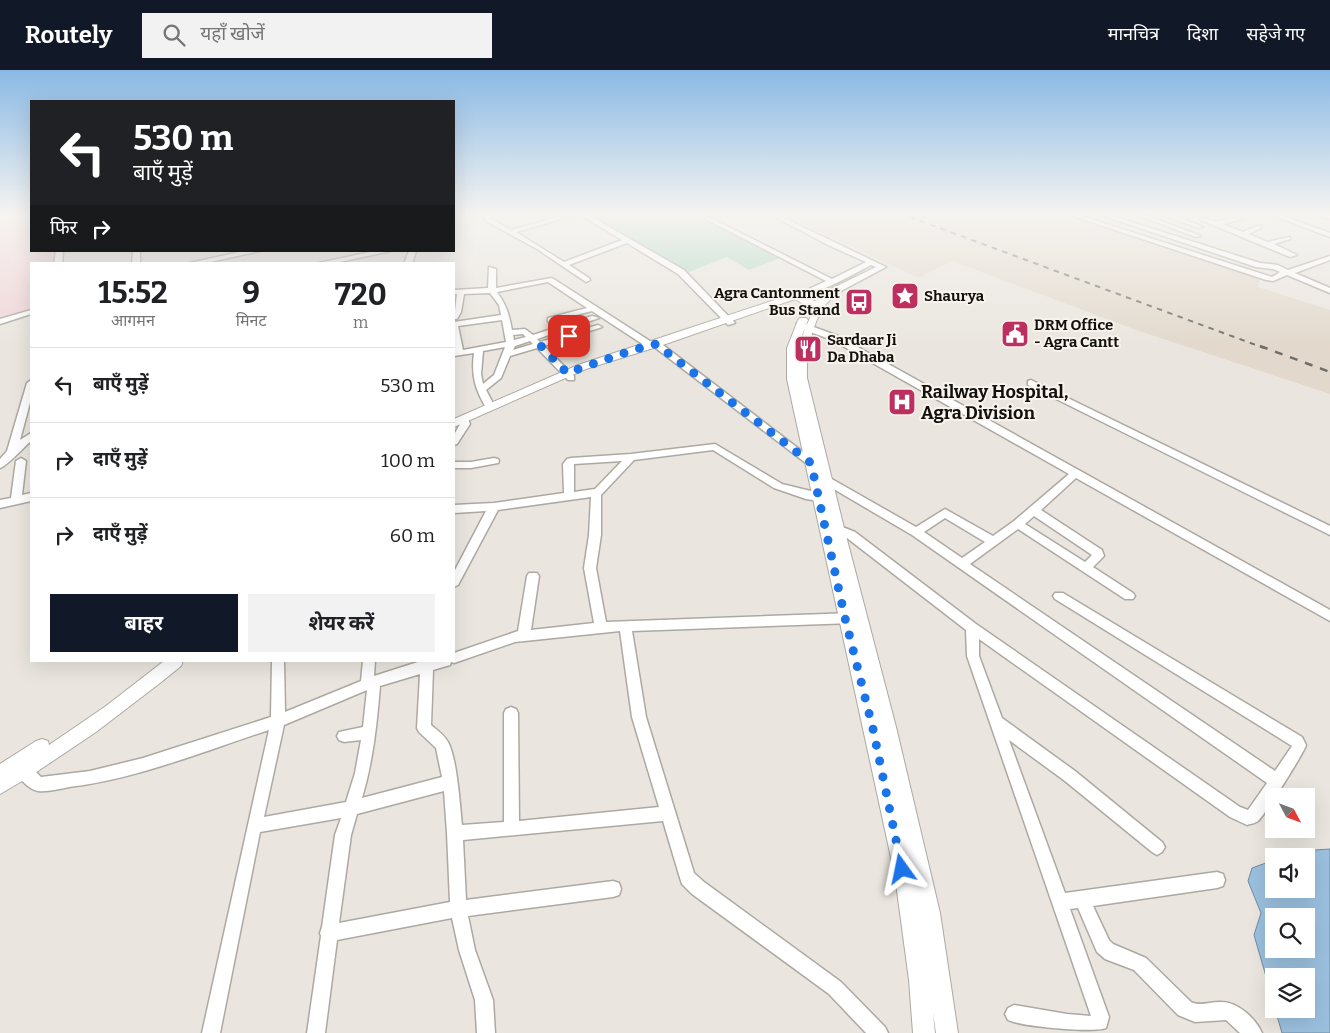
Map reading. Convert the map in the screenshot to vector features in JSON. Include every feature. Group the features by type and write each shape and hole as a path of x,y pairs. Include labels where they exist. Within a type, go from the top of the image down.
{"street":[{"path":"197,262 214,258"},
{"path":"328,262 350,258"},
{"path":"552,258 586,280"},
{"path":"562,265 581,258"},
{"path":"657,258 681,272 730,321"},
{"path":"786,258 832,282"},
{"path":"455,439 461,422 490,407 569,376 656,346 730,321 836,290 882,266 863,258"},
{"path":"1207,258 1273,279 1287,272 1330,258"},
{"path":"1247,258 1287,272 1330,291"},
{"path":"872,262 832,282 813,298 804,326 801,361 802,378 818,471 852,618 906,886 922,989 924,1033"},
{"path":"481,390 498,376 511,344 507,317 501,301 492,290 492,270"},
{"path":"455,315 457,312 457,291 492,290 549,280 656,346 818,471 916,532 1277,780"},
{"path":"551,320 594,308"},
{"path":"0,322 30,312"},
{"path":"455,325 507,317"},
{"path":"455,334 457,353 511,344 595,318"},
{"path":"804,326 835,338 1330,616"},
{"path":"508,354 598,327"},
{"path":"510,333 526,330 569,376"},
{"path":"479,350 475,376 490,407"},
{"path":"461,422 569,376"},
{"path":"1031,383 1330,531"},
{"path":"12,452 28,407 30,391"},
{"path":"0,465 30,437"},
{"path":"569,496 568,464 571,461 631,457 715,447 778,486 819,497"},
{"path":"455,509 494,507 596,493 605,487 631,457"},
{"path":"0,465 26,460 16,501"},
{"path":"455,465 471,465 494,461"},
{"path":"818,471 819,497 832,532"},
{"path":"962,564 1018,524 1076,473"},
{"path":"596,493 595,535 590,568 602,627"},
{"path":"0,504 30,497"},
{"path":"455,580 494,507"},
{"path":"1034,511 1098,553 1098,556 1086,567"},
{"path":"916,532 945,513 993,542"},
{"path":"1018,524 1129,596"},
{"path":"832,532 851,535 972,628 1242,816 1253,816 1298,750 1299,745 1294,738 1059,596"},
{"path":"524,636 533,576"},
{"path":"455,658 524,636 602,627 852,618"},
{"path":"852,618 888,727 930,913 948,1033"},
{"path":"625,626 639,717 685,873 691,881 835,988 879,1033"},
{"path":"972,628 973,656 1061,902 1100,1017 1100,1022 1097,1025 1066,1023 1014,1014"},
{"path":"0,786 21,767 122,693 159,662"},
{"path":"0,774 21,767 149,684 174,662"},
{"path":"211,1033 278,721 278,662"},
{"path":"316,1033 328,933 343,835 362,773 370,733 369,662"},
{"path":"21,767 30,779 40,784 83,780 143,765 278,721 370,684 440,662"},
{"path":"427,665 424,728 442,743 450,782 455,833 458,909 467,950 484,1000 486,1033"},
{"path":"511,714 512,829"},
{"path":"996,722 1070,776 1157,847"},
{"path":"344,736 370,733"},
{"path":"254,826 350,809 450,782"},
{"path":"455,833 668,813"},
{"path":"1061,902 1217,880"},
{"path":"328,933 458,909 613,889"},
{"path":"1082,899 1107,951 1132,959 1142,965 1184,1008 1197,1013 1229,1012 1253,1033"}],"shaded area":[{"path":"0,258 56,258 55,262 30,262 30,309 0,319"},
{"path":"876,258 1198,258 1260,278 1258,287 1330,310 1330,394 1139,331 952,261 919,278"}],"green space":[{"path":"664,258 725,258 689,272"},
{"path":"729,258 780,258 749,270"}],"water":[{"path":"1330,849 1330,1033 1282,1033 1278,1018 1315,1018 1315,968 1265,968 1265,973 1254,935 1261,913 1248,881 1252,868 1265,863 1265,898 1315,898 1315,850"}],"railway":[{"path":"1021,258 1264,348"},
{"path":"1260,346 1330,372"}],"place":[{"name":"Shaurya","path":"905,296"},
{"name":"Agra Cantonment Bus Stand","path":"859,302"},
{"name":"DRM Office - Agra Cantt","path":"1015,334"},
{"name":"Sardaar Ji Da Dhaba","path":"808,349"},
{"name":"Railway Hospital, Agra Division","path":"902,402"}],"route":[{"path":"569,336 540,345 567,373 608,358 656,344 811,463 845,618 873,729 902,869"}]}
